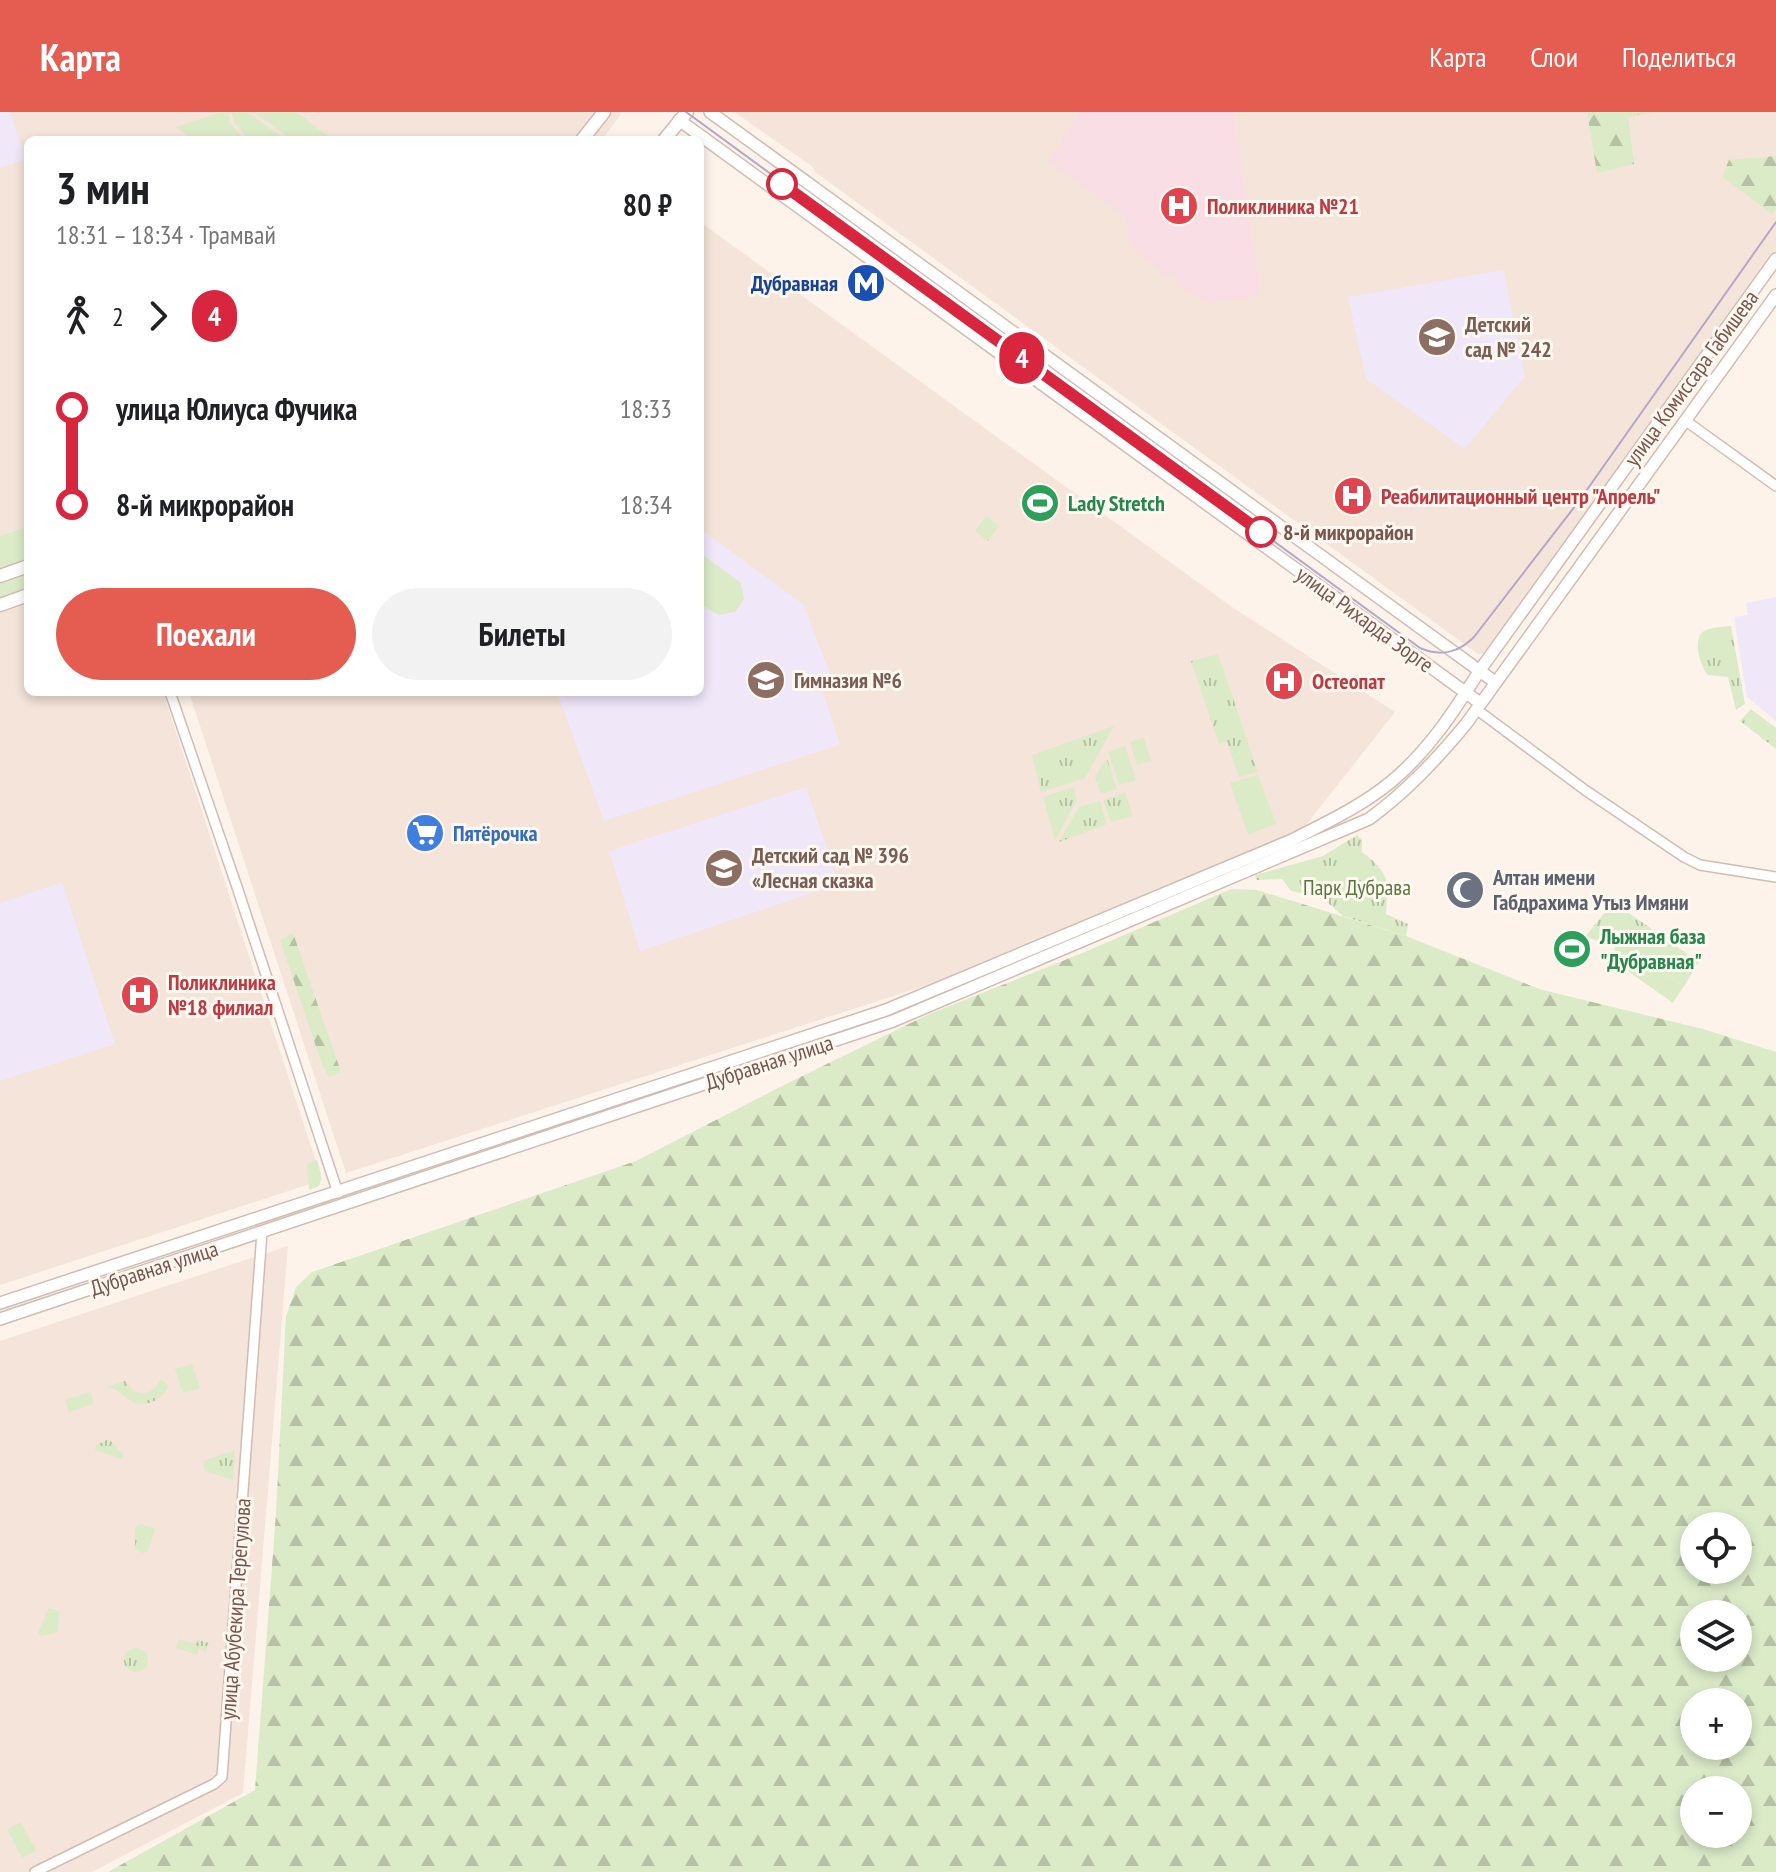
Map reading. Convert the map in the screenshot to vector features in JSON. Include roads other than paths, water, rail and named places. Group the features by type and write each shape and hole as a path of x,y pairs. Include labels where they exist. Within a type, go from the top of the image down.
{"main road":[{"path":"585,136 604,112"},
{"name":"улица Рихарда Зорге","path":"667,112 683,116"},
{"path":"667,136 683,116"},
{"path":"0,576 24,567"},
{"path":"0,605 24,596"}],"street":[{"name":"улица Рихарда Зорге","path":"710,112 1495,682"},
{"name":"улица Рихарда Зорге","path":"683,116 1466,693 1478,706"},
{"name":"улица Комиссара Габишева","path":"1466,693 1776,259"},
{"name":"улица Комиссара Габишева","path":"1478,706 1776,295"},
{"path":"1686,421 1776,486"},
{"name":"Дубравная улица","path":"0,1319 262,1232 340,1199 886,1010 1292,840 1349,811 1393,780 1426,748 1466,693"},
{"path":"171,696 340,1199"},
{"name":"Дубравная улица","path":"0,1303 169,1248 340,1199 893,1021 1369,819 1431,766 1478,706"},
{"path":"1478,706 1585,790 1684,857 1700,865 1776,877"},
{"name":"улица Абубекира Терегулова","path":"35,1872 214,1784 222,1777 262,1232"},
{"path":"169,1248 173,1261"}],"tram line":[{"path":"686,112 1420,648 1442,653 1462,647 1474,637 1579,501 1776,222"},
{"name":"4","path":"782,184 1261,532"}],"place":[{"name":"Поликлиника №21","path":"1179,206"},
{"name":"Дубравная","path":"866,283"},
{"name":"Детский сад № 242","path":"1437,337"},
{"name":"Реабилитационный центр \"Апрель\"","path":"1353,496"},
{"name":"Lady Stretch","path":"1040,503"},
{"name":"8-й микрорайон","path":"1261,532"},
{"name":"Гимназия №6","path":"766,680"},
{"name":"Остеопат","path":"1284,681"},
{"name":"Пятёрочка","path":"425,833"},
{"name":"Детский сад № 396 «Лесная сказка","path":"724,868"},
{"name":"Алтан имени Габдрахима Утыз Имяни","path":"1465,890"},
{"name":"Лыжная база \"Дубравная\"","path":"1572,949"},
{"name":"Поликлиника №18 филиал","path":"140,995"}],"park label":[{"name":"Парк Дубрава","path":"1357,887"}]}
